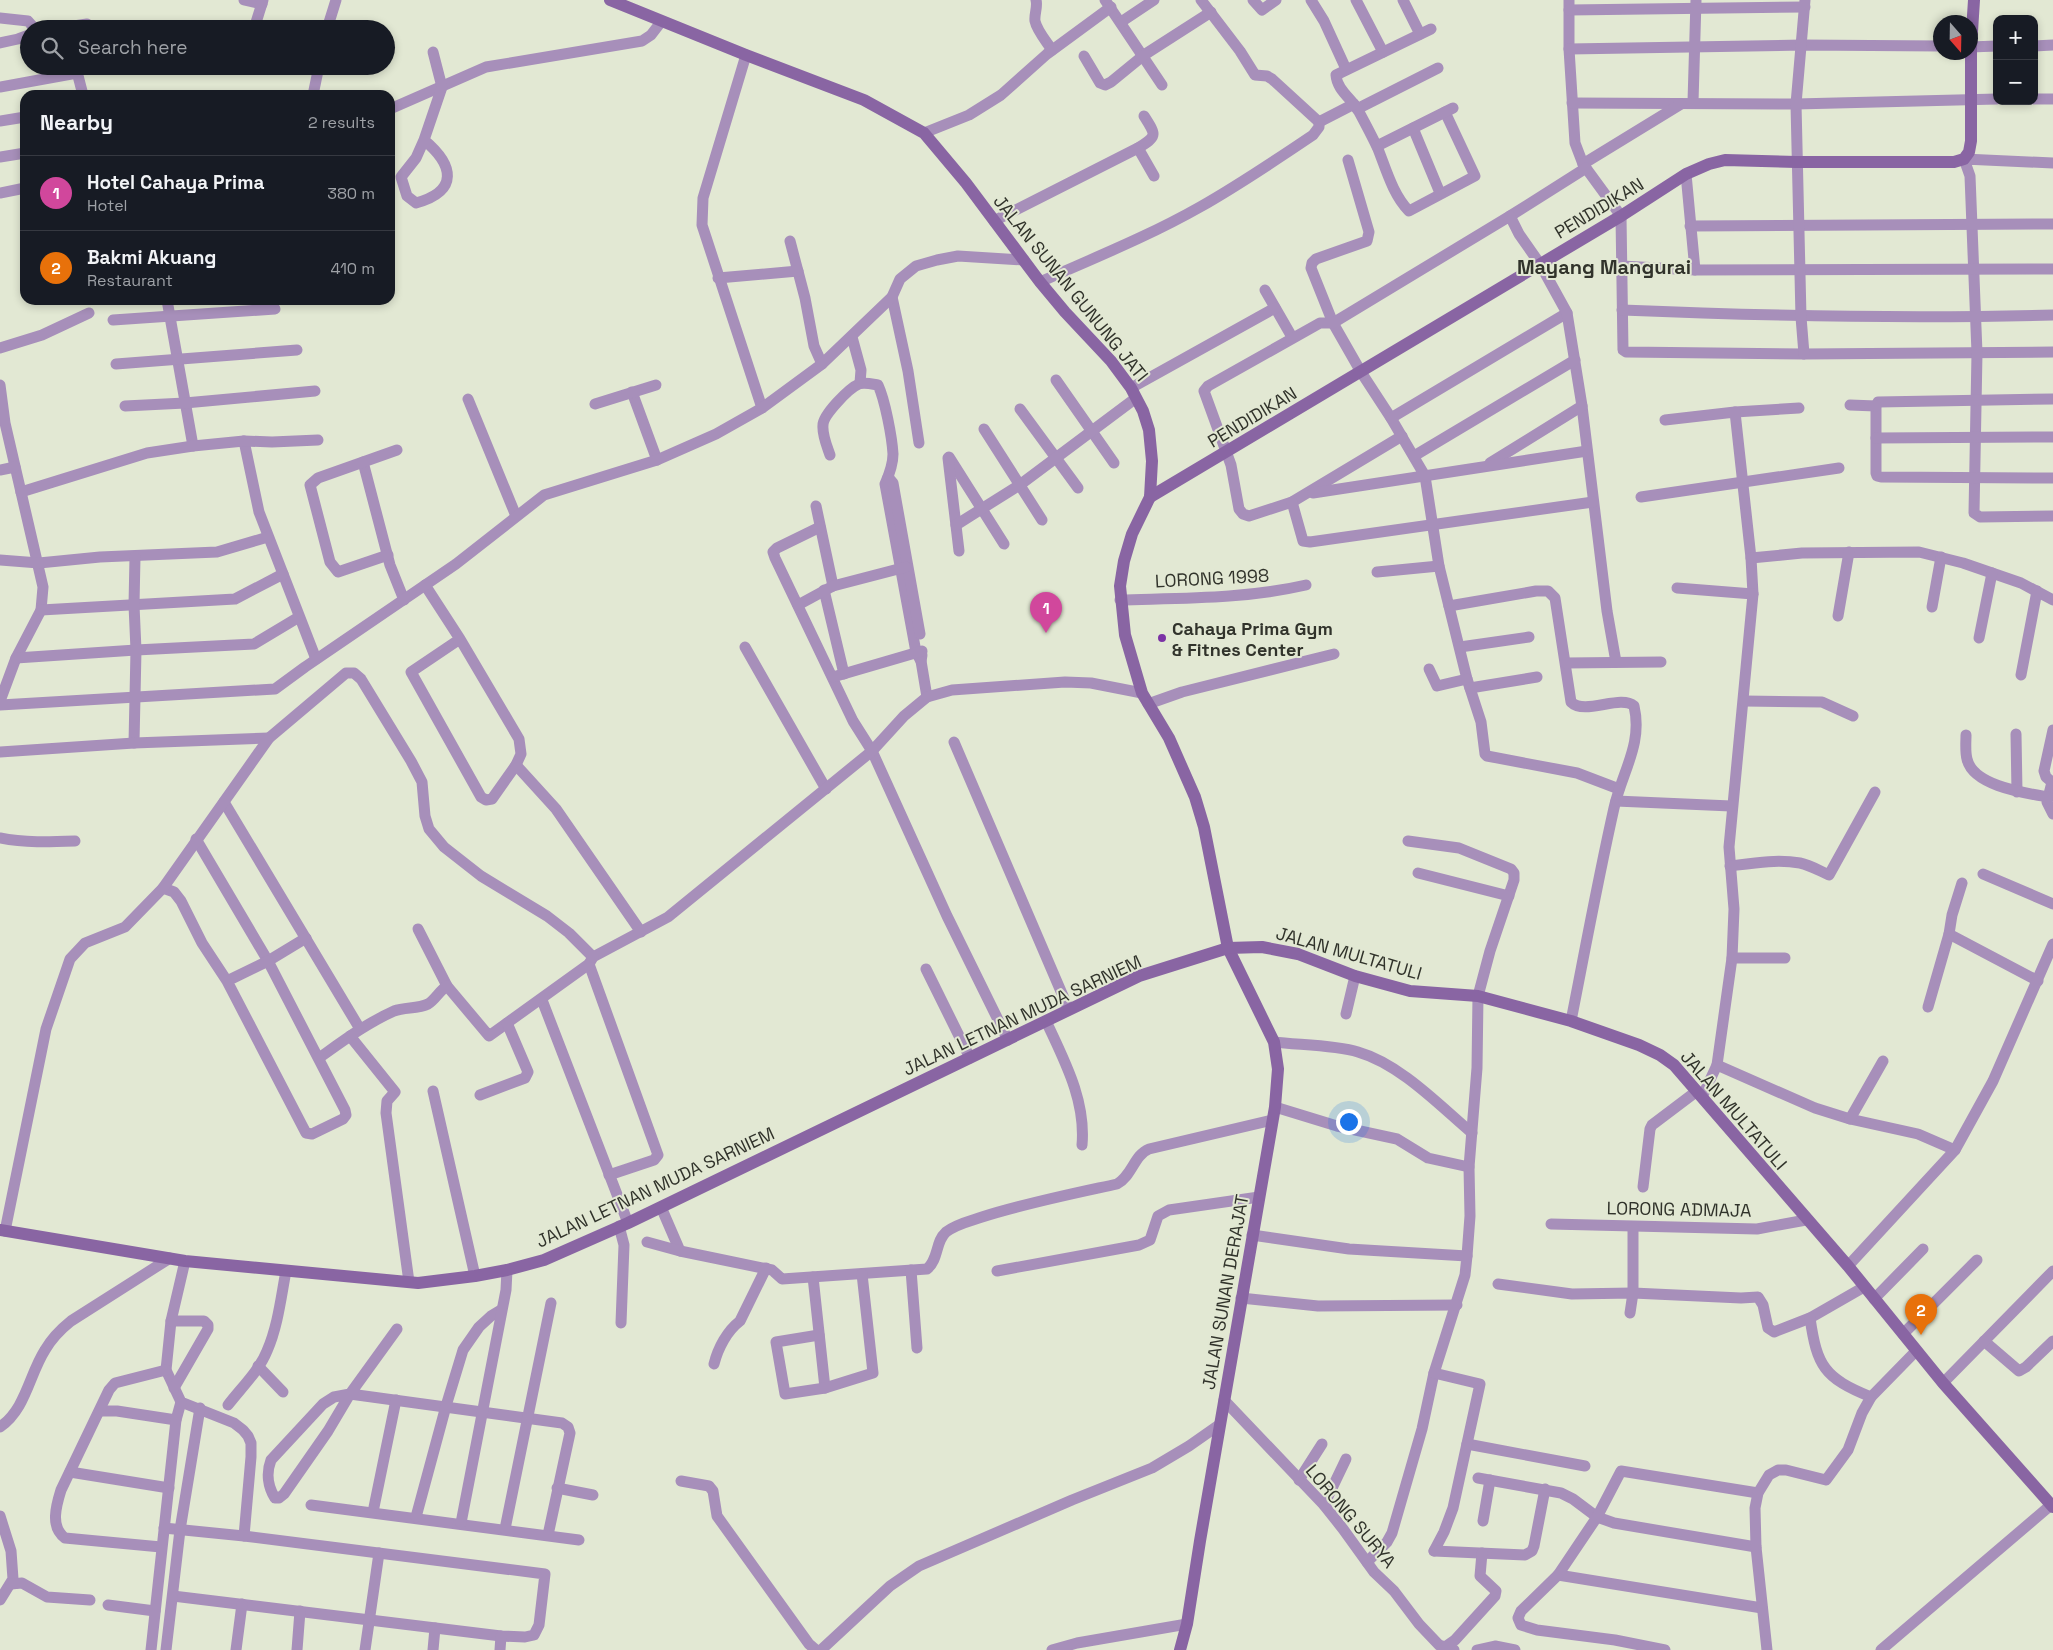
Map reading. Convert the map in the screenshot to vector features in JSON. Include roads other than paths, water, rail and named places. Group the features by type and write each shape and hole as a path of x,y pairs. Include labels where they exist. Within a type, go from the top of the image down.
{"street":[{"path":"244,0 263,2 257,20"},
{"path":"330,20 336,0"},
{"path":"1036,0 1037,5 1034,18 1052,50"},
{"path":"1121,22 1154,0"},
{"path":"1040,282 1124,245 1199,208 1251,177 1313,135 1319,128 1319,122 1272,79 1267,76 1255,75 1240,51 1201,0"},
{"path":"1253,0 1262,10 1276,0"},
{"path":"1311,0 1324,21 1346,70"},
{"path":"1356,0 1383,52"},
{"path":"1377,146 1449,110 1475,176 1409,211 1403,205 1390,180 1377,146 1356,106 1340,88 1336,78 1338,73 1425,32 1402,0"},
{"path":"1973,15 1974,0"},
{"name":"JALAN SUNAN GUNUNG JATI","path":"612,1 864,100 884,109 924,133 1040,282 1111,361 1134,393 1149,430 1152,446 1150,497 1132,534 1124,561 1120,600 1126,635 1145,698 1169,738 1195,797 1204,827 1228,948"},
{"path":"924,133 969,115 1001,95 1108,4 1162,84"},
{"path":"1804,354 1800,317 1801,270 1796,162 1796,104 1805,4 1569,5 1572,103 1576,143 1584,166 1621,216 1622,347 1626,352 1804,354 2053,352"},
{"path":"1693,102 1696,5"},
{"path":"1084,56 1100,83 1105,85 1144,55 1211,12"},
{"path":"0,18 28,20"},
{"path":"395,107 486,67 642,41 651,35 662,22"},
{"path":"0,42 20,39"},
{"path":"1570,49 1802,45 1933,46"},
{"path":"2038,46 2053,45"},
{"path":"1978,47 1993,46"},
{"path":"424,140 443,160 448,174 445,188 437,195 416,203 407,196 401,177 416,158 442,87 433,52"},
{"path":"746,55 703,198 703,234 762,408"},
{"path":"1964,159 1969,152 1971,141 1971,60"},
{"path":"1319,122 1438,68"},
{"path":"0,87 54,75"},
{"path":"77,75 82,90"},
{"path":"314,90 317,75"},
{"path":"1572,103 1681,104 1693,102 1796,104 1993,99"},
{"path":"2038,99 2053,99"},
{"path":"1402,436 1292,502 1249,516 1242,514 1239,509 1227,452 1204,391 1205,388 1292,337 1320,323 1333,323 1510,216 1681,104"},
{"path":"994,221 1152,140 1153,130 1144,116"},
{"path":"0,121 20,118"},
{"path":"1413,128 1440,193"},
{"path":"1138,148 1154,176"},
{"path":"0,157 20,154"},
{"path":"1964,159 2053,163"},
{"path":"1964,159 1970,176 1973,225 1974,317 1977,353 1974,512 1977,516 2053,516"},
{"name":"PENDIDIKAN","path":"1150,497 1621,216 1686,174 1709,164 1725,160 1954,162 1964,159"},
{"path":"1348,160 1369,232 1369,238 1367,241 1316,259 1312,262 1311,268 1333,323 1361,372 1392,418 1425,476 1439,566 1469,684 1481,722 1484,752 1487,756 1577,773 1619,789"},
{"path":"1686,174 1695,270"},
{"path":"0,193 20,189"},
{"path":"1510,216 1519,234 1540,264 1567,313 1582,406 1592,502 1616,662"},
{"path":"1690,226 2053,224"},
{"path":"790,241 805,298 814,346 822,364"},
{"path":"0,385 5,423 43,587 41,610 2,688 0,703 135,698 275,689 456,564 544,495 657,460 716,434 762,408 822,364 892,296 900,279 916,266 958,256 1024,260"},
{"path":"1622,266 1695,270 2053,269"},
{"path":"718,278 798,271"},
{"path":"1265,290 1292,337"},
{"path":"892,296 908,371 919,443"},
{"path":"168,305 194,446"},
{"path":"956,525 983,510 1021,484 1093,430 1134,393 1275,308"},
{"path":"114,320 275,309"},
{"path":"1622,310 1800,317 2053,315"},
{"path":"0,348 42,334 89,313"},
{"path":"1392,418 1567,313"},
{"path":"852,336 861,370 860,383"},
{"path":"116,364 297,350"},
{"path":"1414,456 1575,360"},
{"path":"1056,380 1093,430 1114,463"},
{"path":"830,455 823,430 823,422 844,395 860,383 878,385 883,394 893,454 888,477 893,483 904,568 926,697"},
{"path":"594,404 656,385"},
{"path":"125,406 185,403 315,391"},
{"path":"632,392 657,460"},
{"path":"468,399 516,516"},
{"path":"2053,399 1882,401 1878,402 1876,406 1877,476 2053,478"},
{"path":"1850,405 1876,406"},
{"path":"1486,466 1582,406"},
{"path":"1665,420 1736,412 1799,408"},
{"path":"1020,409 1078,488"},
{"path":"1643,1187 1652,1125 1699,1094 1717,1065 1732,958 1734,909 1729,847 1732,806 1738,771 1753,594 1736,412"},
{"path":"984,429 1021,484 1042,520"},
{"path":"1876,438 2053,436"},
{"path":"21,492 147,453 244,441 318,440"},
{"path":"244,441 259,512 316,659"},
{"path":"388,555 338,572 330,562 310,485 313,480 397,450"},
{"path":"1307,494 1587,450"},
{"path":"959,551 948,458 1004,544"},
{"path":"363,462 388,555 404,600"},
{"path":"0,470 15,467"},
{"path":"1641,497 1839,468"},
{"path":"1292,502 1303,541 1310,542 1592,502"},
{"path":"816,506 828,588 844,674"},
{"path":"820,527 777,548 773,552 853,722 872,751 947,916 1008,1040"},
{"path":"0,560 38,563 100,557 217,552 268,537"},
{"path":"1751,558 1802,552 1919,552 1992,573 2037,591 2053,600"},
{"path":"1838,616 1850,552"},
{"path":"134,557 136,650 134,742"},
{"path":"1932,607 1941,557"},
{"path":"1378,572 1439,566"},
{"path":"798,605 828,588 904,568"},
{"path":"1979,638 1992,573"},
{"path":"41,610 235,599 283,574"},
{"path":"425,585 460,639 519,739 521,754 516,765 492,799 486,800 481,797 410,672 460,639"},
{"name":"LORONG 1998","path":"1120,600 1243,596 1272,593 1306,585"},
{"path":"1677,588 1753,594"},
{"path":"1449,606 1536,591 1548,591 1554,598 1571,702 1575,706 1626,702 1634,706 1636,714 1634,750 1619,789 1596,888 1571,1021"},
{"path":"2021,675 2037,591"},
{"path":"16,658 254,644 299,617"},
{"path":"1460,647 1529,637"},
{"path":"745,647 826,789"},
{"path":"418,929 448,986 489,1036 542,1000 591,961 668,917 872,751 904,716 926,697 952,690 1065,682 1091,683 1145,698 1182,692 1334,654"},
{"path":"833,677 920,655"},
{"path":"1566,663 1661,662"},
{"path":"1429,669 1437,686 1537,677"},
{"path":"3,1231 46,1029 70,959 85,943 125,928 162,888 269,738 346,673 354,673 361,679 415,768 422,782 425,816 429,829 444,847 481,876 547,916 569,932 591,961 658,1155 654,1160 609,1175"},
{"path":"1744,701 1822,702 1853,716"},
{"path":"2053,730 2044,771 2046,778 2052,782 2048,806 2053,814"},
{"path":"2016,734 2017,792"},
{"path":"1966,735 1967,759 1972,768 1987,781 2017,792 2048,797"},
{"path":"0,752 134,742 269,738"},
{"path":"954,742 1069,1010"},
{"path":"516,765 556,810 641,932"},
{"path":"1730,866 1771,861 1787,862 1802,864 1829,875 1875,792"},
{"path":"224,802 360,1029"},
{"path":"1616,802 1732,806"},
{"path":"0,838 44,842 75,842"},
{"path":"162,888 174,892 180,901 202,943 226,981 306,1133 309,1134 343,1119 346,1115 319,1058 268,960 196,839"},
{"path":"1367,1562 1392,1533 1422,1429 1434,1373 1465,1275 1470,1216 1469,1167 1477,1068 1478,996 1490,951 1514,877 1511,869 1459,848 1408,841"},
{"path":"1418,873 1509,896"},
{"path":"1983,874 2053,904"},
{"path":"1928,1007 1962,883"},
{"path":"1949,934 2038,981"},
{"path":"226,981 306,938"},
{"path":"1848,1266 1955,1150 1993,1080 2038,981 2048,970 2053,944"},
{"name":"JALAN MULTATULI","path":"1228,948 1262,946 1298,954 1355,976 1410,991 1478,996 1571,1021 1639,1045 1660,1055 1674,1065 1806,1220 1848,1266 1916,1352 2052,1506"},
{"name":"JALAN LETNAN MUDA SARNIEM","path":"3,1231 185,1262 409,1282 475,1276 507,1270 544,1260 623,1224 1139,976 1228,948"},
{"name":"JALAN SUNAN DERAJAT","path":"1180,1650 1187,1624 1219,1425 1273,1114 1278,1069 1274,1042 1228,948"},
{"path":"1732,958 1785,958"},
{"path":"926,969 970,1058"},
{"path":"1346,1014 1355,976"},
{"path":"319,1058 360,1029 406,1007 426,1004 448,986"},
{"path":"542,1000 609,1175 623,1224 624,1245 620,1323"},
{"path":"1046,1021 1078,1097 1083,1126 1082,1145"},
{"path":"480,1095 525,1078 527,1075 528,1072 507,1023"},
{"path":"350,1036 395,1092 387,1101 386,1113 409,1282"},
{"path":"1274,1042 1356,1051 1376,1058 1400,1073 1472,1133"},
{"path":"1850,1120 1883,1061"},
{"path":"1717,1065 1815,1108 1850,1120 1918,1134 1955,1150"},
{"path":"433,1091 475,1276"},
{"path":"647,1242 680,1251 766,1268 772,1270 782,1279 927,1269 933,1264 940,1239 956,1226 1011,1208 1117,1184 1125,1178 1142,1153 1149,1149 1273,1114 1397,1139 1428,1158 1469,1167"},
{"path":"997,1271 1139,1245 1150,1240 1158,1216 1169,1210 1259,1197"},
{"path":"661,1206 680,1251"},
{"name":"LORONG ADMAJA","path":"1551,1224 1757,1229 1806,1220"},
{"path":"1630,1314 1633,1227"},
{"path":"1252,1234 1349,1248 1467,1256"},
{"path":"1874,1298 1924,1249"},
{"path":"0,1427 16,1411 44,1351 58,1332 170,1258"},
{"path":"1903,1334 1977,1260"},
{"path":"151,1650 176,1420 181,1402 166,1370 171,1322 185,1262"},
{"path":"714,1364 717,1351 734,1325 740,1320 766,1268"},
{"path":"461,1523 506,1290 507,1270"},
{"path":"911,1270 917,1348"},
{"path":"228,1405 268,1351 276,1323 286,1271"},
{"path":"1943,1383 2053,1271"},
{"path":"819,1335 776,1342 785,1394 825,1388 873,1373 862,1274"},
{"path":"813,1277 825,1388"},
{"path":"1498,1284 1572,1294 1632,1293 1758,1297 1763,1305 1768,1328 1774,1332 1810,1318 1864,1287"},
{"path":"1241,1298 1318,1306 1457,1305"},
{"path":"505,1530 551,1303"},
{"path":"416,1517 463,1350 479,1327 491,1316 502,1310"},
{"path":"1810,1318 1814,1343 1824,1367 1848,1388 1871,1397"},
{"path":"171,1322 204,1321 208,1329 174,1388"},
{"path":"397,1329 350,1394 328,1431 284,1494 275,1498 268,1480 268,1467 271,1460 310,1417 329,1400 350,1394 446,1406 562,1423 568,1427 570,1433 548,1535"},
{"path":"1984,1341 2019,1371 2026,1367 2053,1341"},
{"path":"1767,1650 1756,1547 1758,1493 1769,1475 1778,1470 1786,1470 1826,1480 1848,1450 1862,1413 1871,1397 1916,1352"},
{"path":"258,1366 283,1392"},
{"path":"161,1547 65,1538 59,1534 56,1527 56,1506 61,1490 114,1383 166,1370"},
{"path":"1434,1373 1480,1384 1453,1508 1434,1551 1525,1555 1532,1551 1545,1489"},
{"path":"373,1512 396,1400"},
{"name":"LORONG SURYA","path":"1224,1400 1324,1506 1367,1562 1394,1591 1426,1631 1439,1645 1449,1648"},
{"path":"181,1402 234,1423 244,1430 251,1444 244,1536"},
{"path":"166,1650 180,1530 200,1408"},
{"path":"100,1411 117,1411 176,1420"},
{"path":"310,1417 328,1431"},
{"path":"681,1481 709,1486 712,1491 717,1516 809,1644 823,1649 890,1586 918,1566 1152,1468 1190,1446 1219,1425"},
{"path":"1299,1480 1322,1444"},
{"path":"1467,1444 1585,1466"},
{"path":"1324,1506 1346,1459"},
{"path":"1663,1650 1615,1640 1537,1630 1521,1625 1518,1618 1521,1611 1558,1575 1597,1517 1621,1471 1758,1493"},
{"path":"70,1472 168,1488"},
{"path":"1483,1522 1484,1479 1561,1493 1573,1499 1597,1517 1614,1523 1756,1547"},
{"path":"557,1488 593,1496"},
{"path":"312,1505 416,1517 579,1540"},
{"path":"1881,1650 2052,1506"},
{"path":"0,1516 11,1551 13,1579 4,1591"},
{"path":"164,1528 244,1536 545,1574 539,1625 534,1635 525,1637 501,1636 173,1596"},
{"path":"365,1650 379,1553"},
{"path":"1449,1648 1454,1640 1495,1596 1496,1591 1480,1576 1482,1553"},
{"path":"1558,1575 1762,1608"},
{"path":"4,1591 22,1583 47,1598 90,1600"},
{"path":"236,1650 242,1604"},
{"path":"108,1606 155,1611"},
{"path":"296,1650 300,1611"},
{"path":"1052,1650 1077,1647 1187,1624"},
{"path":"433,1650 435,1628"},
{"path":"500,1650 501,1636"},
{"path":"1477,1650 1495,1646 1515,1650"}],"place":[{"name":"Hotel Cahaya Prima","path":"1046,633"},
{"name":"Cahaya Prima Gym & Fitnes Center","path":"1162,638"},
{"name":"Bakmi Akuang","path":"1921,1335"}],"district":[{"name":"Mayang Mangurai","path":"1604,267"}]}
